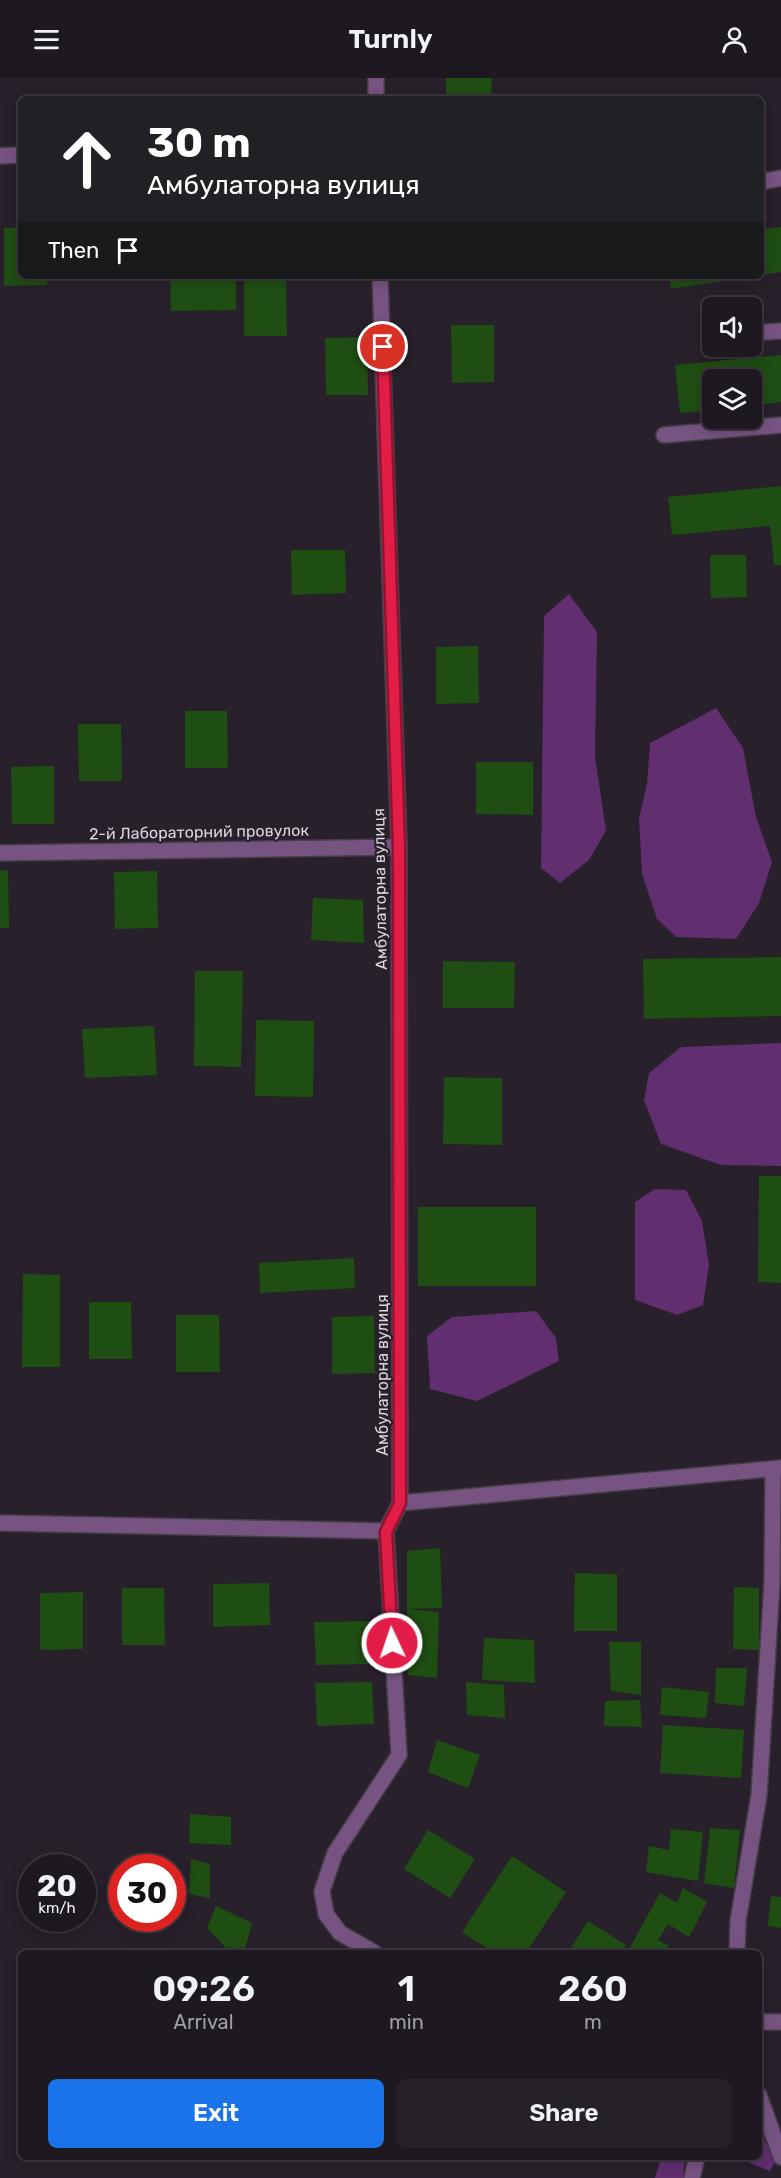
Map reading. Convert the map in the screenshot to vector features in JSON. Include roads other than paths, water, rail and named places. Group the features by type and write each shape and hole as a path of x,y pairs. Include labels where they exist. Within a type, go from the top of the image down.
{"street":[{"path":"376,78 376,96"},
{"path":"0,156 18,155"},
{"path":"764,181 781,178"},
{"name":"Амбулаторна вулиця","path":"381,279 399,847 400,1503"},
{"path":"762,332 781,331"},
{"path":"664,435 781,424"},
{"name":"2-й Лабораторний провулок","path":"0,853 399,847"},
{"path":"370,1950 340,1933 326,1914 322,1891 335,1853 399,1755 386,1532 400,1503 777,1468 759,1796 738,1921 737,1950"},
{"path":"0,1523 386,1532"},
{"path":"762,2022 781,2022"},
{"path":"762,2103 781,2157"},
{"path":"692,2178 696,2160"}]}
